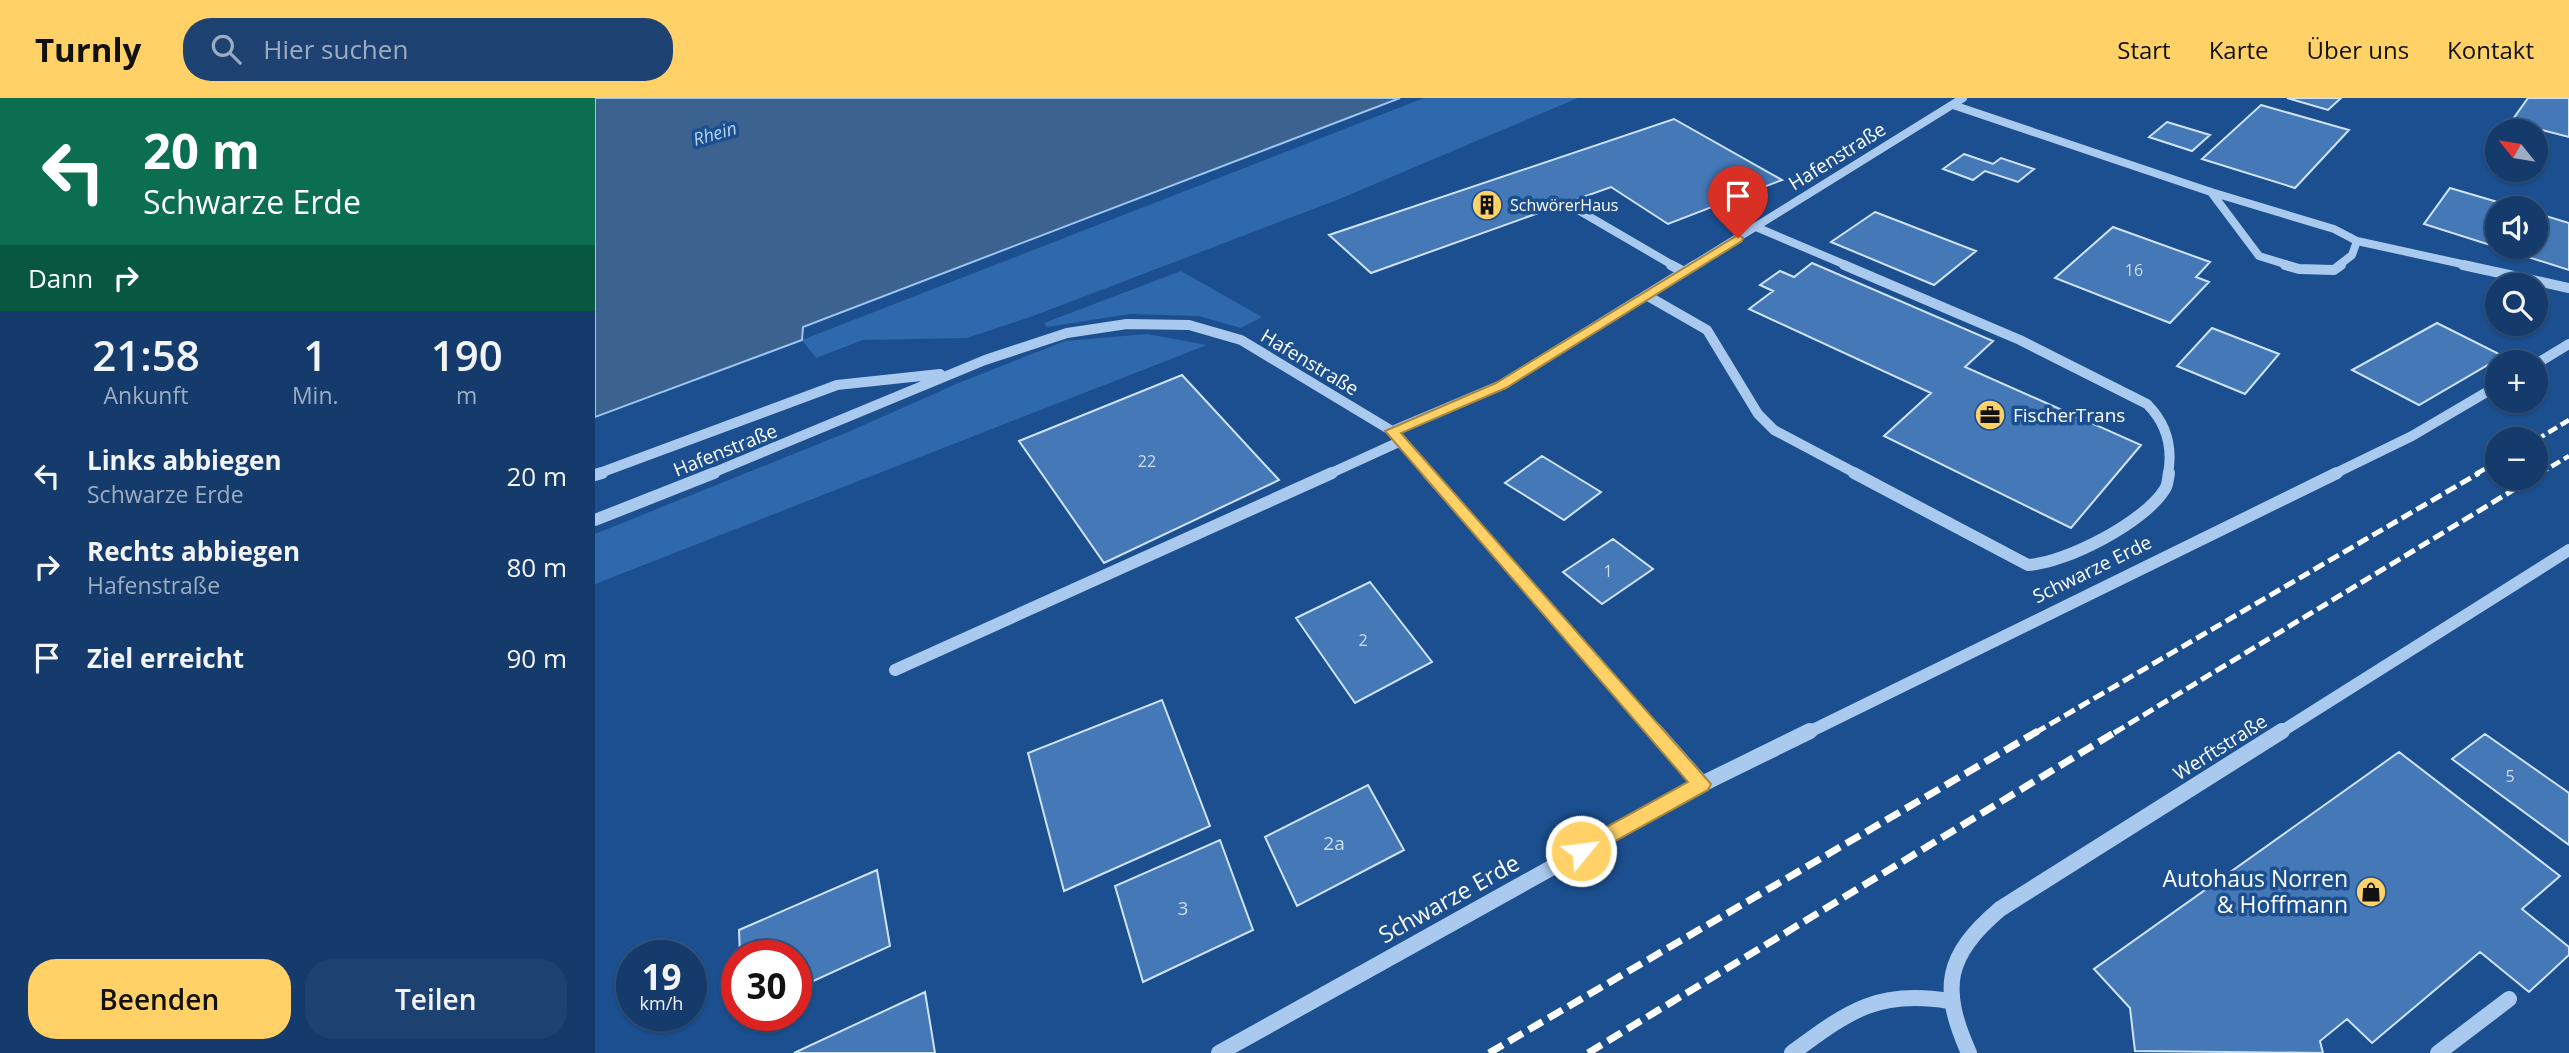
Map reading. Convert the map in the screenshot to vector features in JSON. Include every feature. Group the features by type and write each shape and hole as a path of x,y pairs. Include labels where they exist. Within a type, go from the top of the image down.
{"street":[{"name":"Hafenstraße","path":"595,520 831,426 950,373 1067,333 1127,324 1189,325 1241,340 1395,436 1501,386 1963,98"},
{"path":"1953,105 2211,192 2335,229 2357,241 2569,288"},
{"path":"2211,192 2259,256 2299,269 2334,270 2353,255 2357,241"},
{"path":"1578,210 1684,272"},
{"path":"1646,295 1707,330 1758,414 1774,430 2028,565 2045,564 2124,529 2166,488 2172,455 2161,418 2147,404 2020,340 1756,227"},
{"path":"2548,357 2569,344"},
{"path":"595,475 837,385 950,373"},
{"name":"Schwarze Erde","path":"1219,1053 1702,784 2098,587 2412,436 2485,393"},
{"path":"895,670 1063,596 1395,436 1702,784"},
{"name":"Werftstraße","path":"1949,1001 1950,969 1962,947 1979,925 2000,909 2569,550"},
{"path":"1792,1053 1845,1014 1867,1003 1911,995 1949,1001 1969,1053"},
{"path":"2438,1053 2509,999"}],"shaded area":[{"path":"1424,98 1578,98 1337,200 1033,316 967,338 863,340 816,358 802,340"},
{"path":"1181,271 1262,317 1241,328 1199,316 1130,314 1047,327 1044,323"},
{"path":"1147,334 1207,345 595,584 595,534 1065,341"}],"water":[{"name":"Rhein","path":"595,98 1400,98 803,327 802,340 595,417"}],"building":[{"path":"2287,98 2341,98 2328,110"},
{"path":"2528,98 2569,98 2569,137 2548,132 2548,119 2513,119"},
{"path":"2261,105 2349,130 2295,188 2202,159"},
{"name":"SchwörerHaus","path":"1674,119 1782,180 1668,224 1611,187 1371,273 1329,235"},
{"path":"2167,122 2210,135 2192,151 2149,137"},
{"path":"1964,154 1993,164 2001,158 2034,169 2018,182 1985,171 1973,180 1943,169"},
{"path":"2450,188 2485,198 2485,243 2424,224"},
{"path":"1875,212 1976,251 1934,285 1831,242"},
{"path":"2548,217 2569,223 2569,270 2534,259 2548,259"},
{"path":"2113,227 2210,262 2196,277 2209,282 2170,323 2055,278"},
{"name":"FischerTrans","path":"1812,263 1993,341 1965,367 2141,445 2071,528 1884,436 1931,393 1749,309 1773,291 1760,285 1780,271 1794,277"},
{"path":"2437,323 2491,350 2485,350 2485,366 2419,405 2352,370"},
{"path":"2212,328 2279,354 2245,394 2177,366"},
{"path":"1182,375 1279,480 1104,563 1019,441"},
{"path":"1542,456 1601,492 1564,520 1505,483"},
{"path":"1613,539 1653,569 1602,604 1563,572"},
{"path":"1370,582 1432,662 1355,703 1296,618"},
{"path":"1162,700 1210,826 1064,891 1028,753"},
{"path":"2485,734 2569,793 2569,845 2452,759"},
{"name":"Autohaus Norren & Hoffmann","path":"2399,752 2560,876 2522,909 2569,947 2569,955 2529,992 2480,952 2372,1043 2347,1019 2320,1041 2323,1053 2135,1051 2130,1008 2094,969"},
{"path":"1368,785 1404,850 1297,906 1265,837"},
{"path":"1220,840 1253,930 1143,982 1115,886"},
{"path":"877,870 890,946 812,982 812,940 739,940 739,930"},
{"path":"925,992 935,1053 794,1053"}],"railway":[{"path":"2548,433 2569,420"},
{"path":"2548,469 2569,456"},
{"path":"2476,474 2485,469"},
{"path":"2035,733 2479,473"},
{"path":"2114,733 2513,490"},
{"path":"1489,1053 2038,731"},
{"path":"1588,1053 2117,731"}],"place":[{"name":"SchwörerHaus","path":"1487,205"},
{"name":"FischerTrans","path":"1990,415"},
{"name":"Autohaus Norren & Hoffmann","path":"2371,892"}],"route":[{"path":"1581,851 1702,784 1392,431 1501,386 1738,238"}]}
